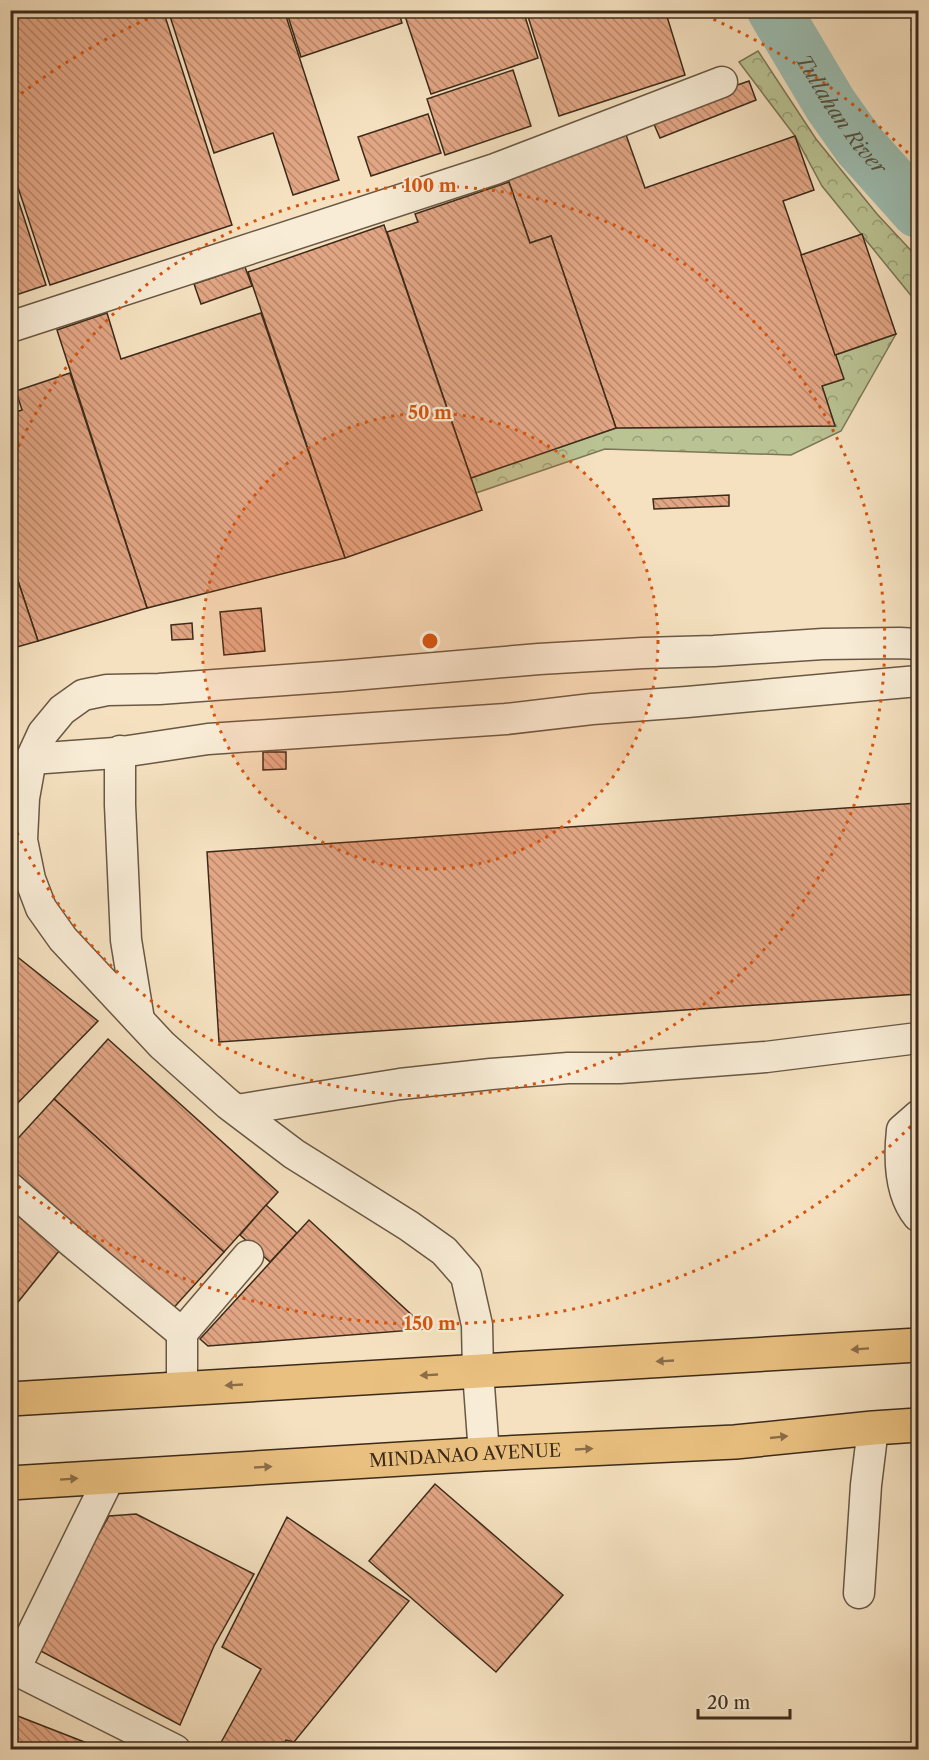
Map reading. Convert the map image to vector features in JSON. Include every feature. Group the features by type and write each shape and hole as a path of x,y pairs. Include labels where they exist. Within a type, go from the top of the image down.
{"main road":[{"path":"10,1399 918,1345"},
{"name":"MINDANAO AVENUE","path":"10,1483 484,1454 735,1442 918,1425"}],"street":[{"path":"10,327 495,169 722,82"},
{"path":"484,1454 477,1325 466,1276 444,1251 409,1226 294,1154 237,1110 162,1045 63,939 41,908 30,879 22,840 24,798 31,759 43,733 62,710 83,695 107,690 159,689 341,676 539,659 823,644 900,643 918,645"},
{"path":"31,759 120,751 208,739 506,719 592,709 918,681"},
{"path":"120,751 126,940 139,1020"},
{"path":"237,1110 400,1084 491,1074 568,1068 620,1068 754,1058 918,1038"},
{"path":"918,1116 902,1130 900,1149 902,1177 912,1208 918,1216"},
{"path":"10,1188 182,1333"},
{"path":"182,1388 182,1333 248,1256"},
{"path":"859,1593 866,1485 873,1428"},
{"path":"110,1476 13,1668 175,1749"}],"green space":[{"path":"758,51 816,139 877,214 918,258 918,302 822,186 795,136 739,62"},
{"path":"896,334 841,431 791,455 605,449 476,493 471,478 616,428 835,426 822,386 843,379 835,355"}],"building":[{"path":"10,10 163,10 232,225 50,285 10,163"},
{"path":"168,10 284,10 339,180 293,195 273,133 214,153"},
{"path":"286,10 398,10 402,23 301,57"},
{"path":"403,10 523,10 538,58 431,94"},
{"path":"526,10 665,10 685,75 559,116"},
{"path":"918,23 918,40 911,30"},
{"path":"513,70 531,126 445,155 427,99"},
{"path":"749,81 756,100 660,138 650,115"},
{"path":"428,114 441,153 371,176 358,137"},
{"path":"625,132 645,188 795,136 814,190 783,201 844,379 822,386 835,426 616,428 551,236 530,243 506,174"},
{"path":"10,175 46,285 10,297"},
{"path":"509,182 530,243 551,236 616,428 471,478 387,232 418,222 415,214"},
{"path":"384,225 482,510 345,558 248,272"},
{"path":"862,234 896,334 835,355 801,255"},
{"path":"245,267 252,286 201,304 194,284"},
{"path":"107,313 121,359 261,313 345,558 147,608 57,330"},
{"path":"70,373 147,608 38,641 10,557 10,414 22,410 16,391"},
{"path":"729,495 729,506 654,509 653,499"},
{"path":"10,557 38,641 10,649"},
{"path":"261,608 265,651 224,655 220,612"},
{"path":"192,623 193,639 172,640 171,625"},
{"path":"263,752 286,752 286,769 263,770"},
{"path":"918,803 918,994 219,1042 207,852"},
{"path":"10,951 98,1021 10,1111"},
{"path":"108,1039 278,1192 224,1252 54,1099"},
{"path":"54,1099 224,1252 169,1313 10,1170 10,1147"},
{"path":"266,1205 297,1233 270,1262 240,1235"},
{"path":"10,1209 59,1251 10,1312"},
{"path":"309,1220 427,1329 208,1346 200,1339"},
{"path":"435,1484 563,1595 496,1672 369,1561"},
{"path":"136,1514 254,1574 214,1646 180,1725 35,1648 109,1516"},
{"path":"287,1517 409,1601 294,1742 286,1740 280,1750 217,1750 261,1669 222,1647"},
{"path":"10,1713 105,1750 10,1750"}],"waterway":[{"name":"Tullahan River","path":"774,10 830,104 859,145 918,211"}]}
